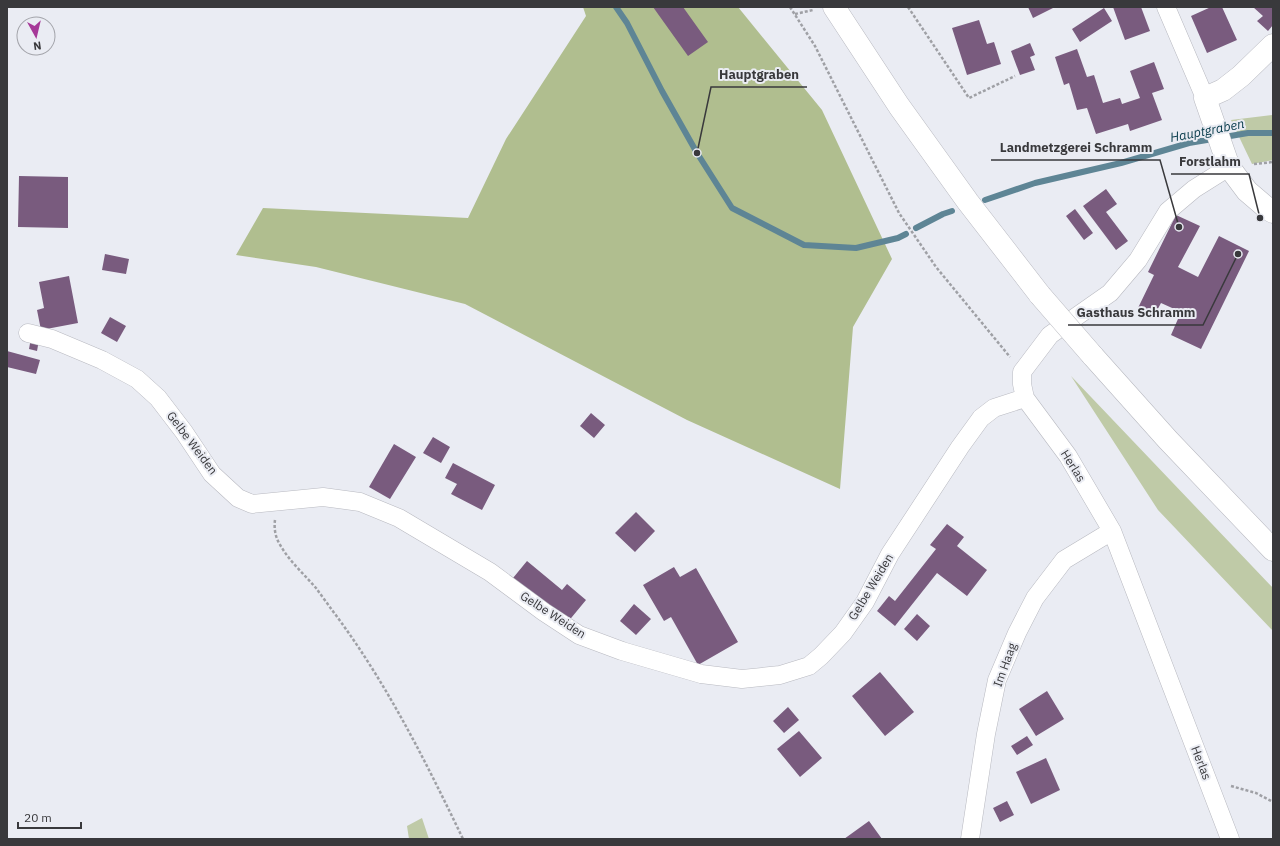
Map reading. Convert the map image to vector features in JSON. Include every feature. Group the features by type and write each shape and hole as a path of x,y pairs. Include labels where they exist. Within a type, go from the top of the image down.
{"main road":[{"path":"834,7 899,106 968,202 1040,295 1092,356 1168,440 1273,550"},
{"path":"1273,45 1241,76 1223,90 1204,98 1229,167 1247,190 1273,212"}],"street":[{"path":"1166,7 1204,98"},
{"path":"1022,372 1050,335 1110,293 1138,260 1168,212 1194,189 1229,167"},
{"name":"Gelbe Weiden","path":"28,333 52,339 102,360 137,379 158,398 184,432 212,474 238,498 252,504 323,497 360,502 399,518 490,572 544,612 579,635 622,651 701,674 742,679 780,675 809,666 821,656 843,633 865,602 890,554 960,446 980,418 994,408 1025,398"},
{"name":"Herlas","path":"1022,372 1022,384 1025,398 1068,456 1112,531 1230,839"},
{"name":"Im Haag","path":"970,839 986,734 997,680 1017,633 1035,598 1064,560 1112,531"}],"path":[{"path":"790,7 815,46 899,213 936,267 1022,372"},
{"path":"908,7 969,98 1015,76"},
{"path":"278,502 274,526 277,540 289,558 316,588 359,646 387,692 438,786 463,839"},
{"path":"1208,780 1256,793 1273,802"}],"green space":[{"path":"583,7 738,7 822,110 892,259 853,327 840,489 687,420 465,304 316,267 236,255 263,208 468,218 506,139 586,16"},
{"path":"1273,115 1273,160 1252,164 1231,120"},
{"path":"1071,376 1273,588 1273,631 1158,510"},
{"path":"422,818 429,839 409,839 407,826"}],"building":[{"path":"653,7 683,7 708,42 688,56"},
{"path":"1028,7 1055,7 1033,18"},
{"path":"1113,7 1141,7 1150,31 1125,40"},
{"path":"1211,7 1222,7 1237,40 1207,53 1191,16"},
{"path":"1253,7 1273,7 1273,25 1268,31 1257,21 1263,16"},
{"path":"1104,8 1112,21 1080,42 1072,29"},
{"path":"979,20 987,44 994,42 1001,64 967,75 952,28"},
{"path":"1030,43 1035,55 1030,57 1035,70 1020,75 1011,51"},
{"path":"1077,49 1087,77 1094,75 1103,103 1120,98 1122,104 1140,98 1130,71 1154,62 1164,89 1152,93 1162,120 1130,131 1128,124 1096,134 1087,108 1077,110 1069,83 1064,85 1055,57"},
{"path":"19,176 68,177 68,228 18,227"},
{"path":"1106,189 1117,204 1106,212 1128,241 1116,250 1083,206"},
{"path":"1075,209 1093,233 1084,240 1066,216"},
{"path":"1176,215 1200,226 1178,267 1198,277 1219,236 1249,251 1201,349 1171,335 1181,312 1161,303 1154,316 1138,308 1154,275 1148,272"},
{"path":"105,254 129,259 126,274 102,270"},
{"path":"69,276 78,323 41,330 37,310 44,308 39,282"},
{"path":"110,317 126,326 117,342 101,333"},
{"path":"31,338 39,340 37,351 29,349"},
{"path":"7,351 40,360 36,374 7,367"},
{"path":"591,413 605,425 594,438 580,426"},
{"path":"433,437 450,447 441,463 423,453"},
{"path":"394,444 416,457 390,499 369,487"},
{"path":"453,463 495,485 482,510 451,494 457,484 445,478"},
{"path":"636,512 655,531 635,552 615,533"},
{"path":"947,524 964,537 957,546 987,570 967,596 937,573 895,626 877,611 889,596 895,601 936,549 930,545"},
{"path":"527,561 562,590 567,584 586,600 567,623 513,578"},
{"path":"674,567 680,577 696,568 738,642 698,665 671,617 664,621 643,585"},
{"path":"634,604 651,619 636,635 620,621"},
{"path":"917,614 930,626 917,641 904,629"},
{"path":"880,672 914,712 885,736 852,696"},
{"path":"1047,691 1064,719 1036,736 1019,709"},
{"path":"788,707 799,720 784,733 773,721"},
{"path":"799,731 822,758 800,777 777,749"},
{"path":"1027,736 1033,745 1017,755 1011,746"},
{"path":"1046,758 1060,790 1031,804 1016,772"},
{"path":"1007,801 1014,815 1000,822 993,808"},
{"path":"869,821 882,839 844,839"}],"waterway":[{"name":"Hauptgraben","path":"616,7 627,23 662,91 697,153 732,208 804,245 856,248 898,238 906,234"},
{"name":"Hauptgraben","path":"985,200 1035,183 1121,163 1189,143 1248,133 1273,133"},
{"name":"Hauptgraben","path":"916,228 952,211"}],"place":[{"name":"Hauptgraben","path":"697,153"},
{"name":"Forstlahm","path":"1260,218"},
{"name":"Landmetzgerei Schramm","path":"1179,227"},
{"name":"Gasthaus Schramm","path":"1238,254"}]}
